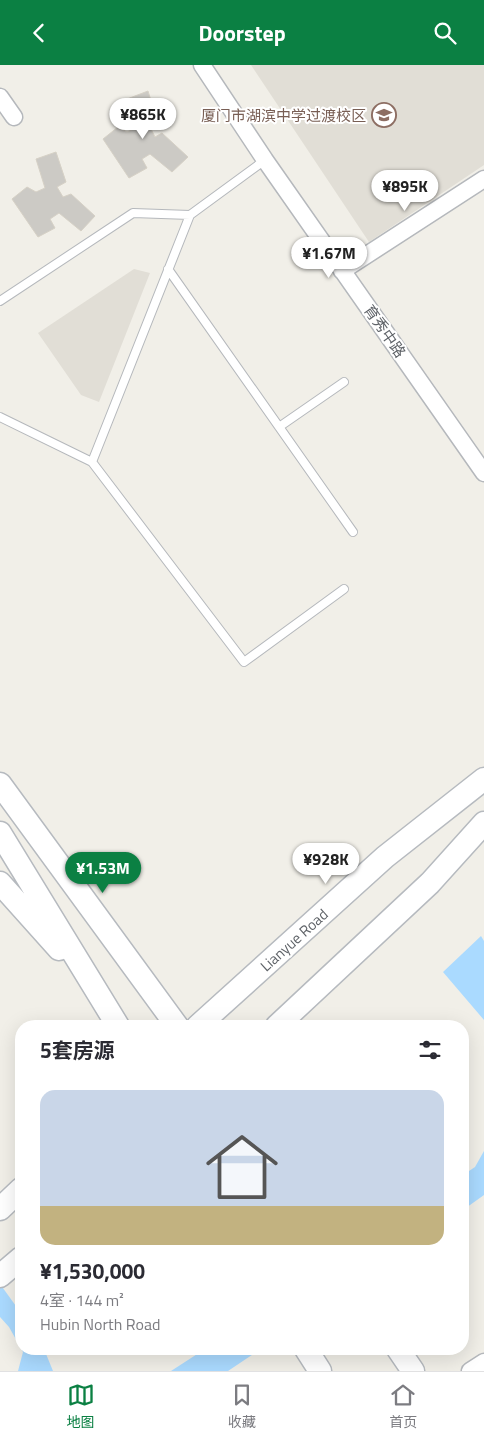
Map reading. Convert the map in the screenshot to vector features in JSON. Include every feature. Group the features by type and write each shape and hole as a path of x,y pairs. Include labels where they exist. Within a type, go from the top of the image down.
{"main road":[{"name":"Lianyue Road","path":"205,1020 385,857 484,779"},
{"path":"0,784 172,1020"},
{"path":"283,1020 430,883 484,823"},
{"path":"0,833 115,1020"},
{"path":"0,883 100,995"},
{"path":"0,1209 15,1195"},
{"path":"310,1355 320,1371"},
{"path":"402,1355 413,1371"}],"street":[{"name":"育秀中路","path":"202,65 265,160 484,473"},
{"path":"0,97 14,117"},
{"path":"342,271 484,179"},
{"path":"470,1371 484,1362"}],"lane":[{"path":"92,462 190,215 265,160"},
{"path":"0,301 133,213 190,215"},
{"path":"168,269 353,532"},
{"path":"279,427 344,382"},
{"path":"0,417 92,462 244,662 344,589"}],"shaded area":[{"name":"厦门市湖滨中学过渡校区","path":"251,65 484,65 484,165 369,242"},
{"path":"134,269 150,273 99,402 81,395 38,333"}],"water":[{"path":"481,936 484,941 484,1020 443,972"},
{"path":"484,1151 484,1195 469,1206 469,1171 475,1167"},
{"path":"0,1284 15,1305 15,1338 0,1317"},
{"path":"22,1355 46,1355 53,1371 18,1371"},
{"path":"196,1355 252,1355 228,1371 171,1371"}],"building":[{"path":"148,91 158,123 150,127 155,137 162,133 188,157 172,172 150,154 142,159 147,168 129,178 103,139 118,127 127,132 136,128 127,99"},
{"path":"56,152 66,182 57,187 63,197 71,194 95,216 81,231 59,213 50,219 55,228 38,237 12,199 27,187 36,192 45,188 36,159"}],"place":[{"name":"厦门市湖滨中学过渡校区","path":"384,115"}]}
